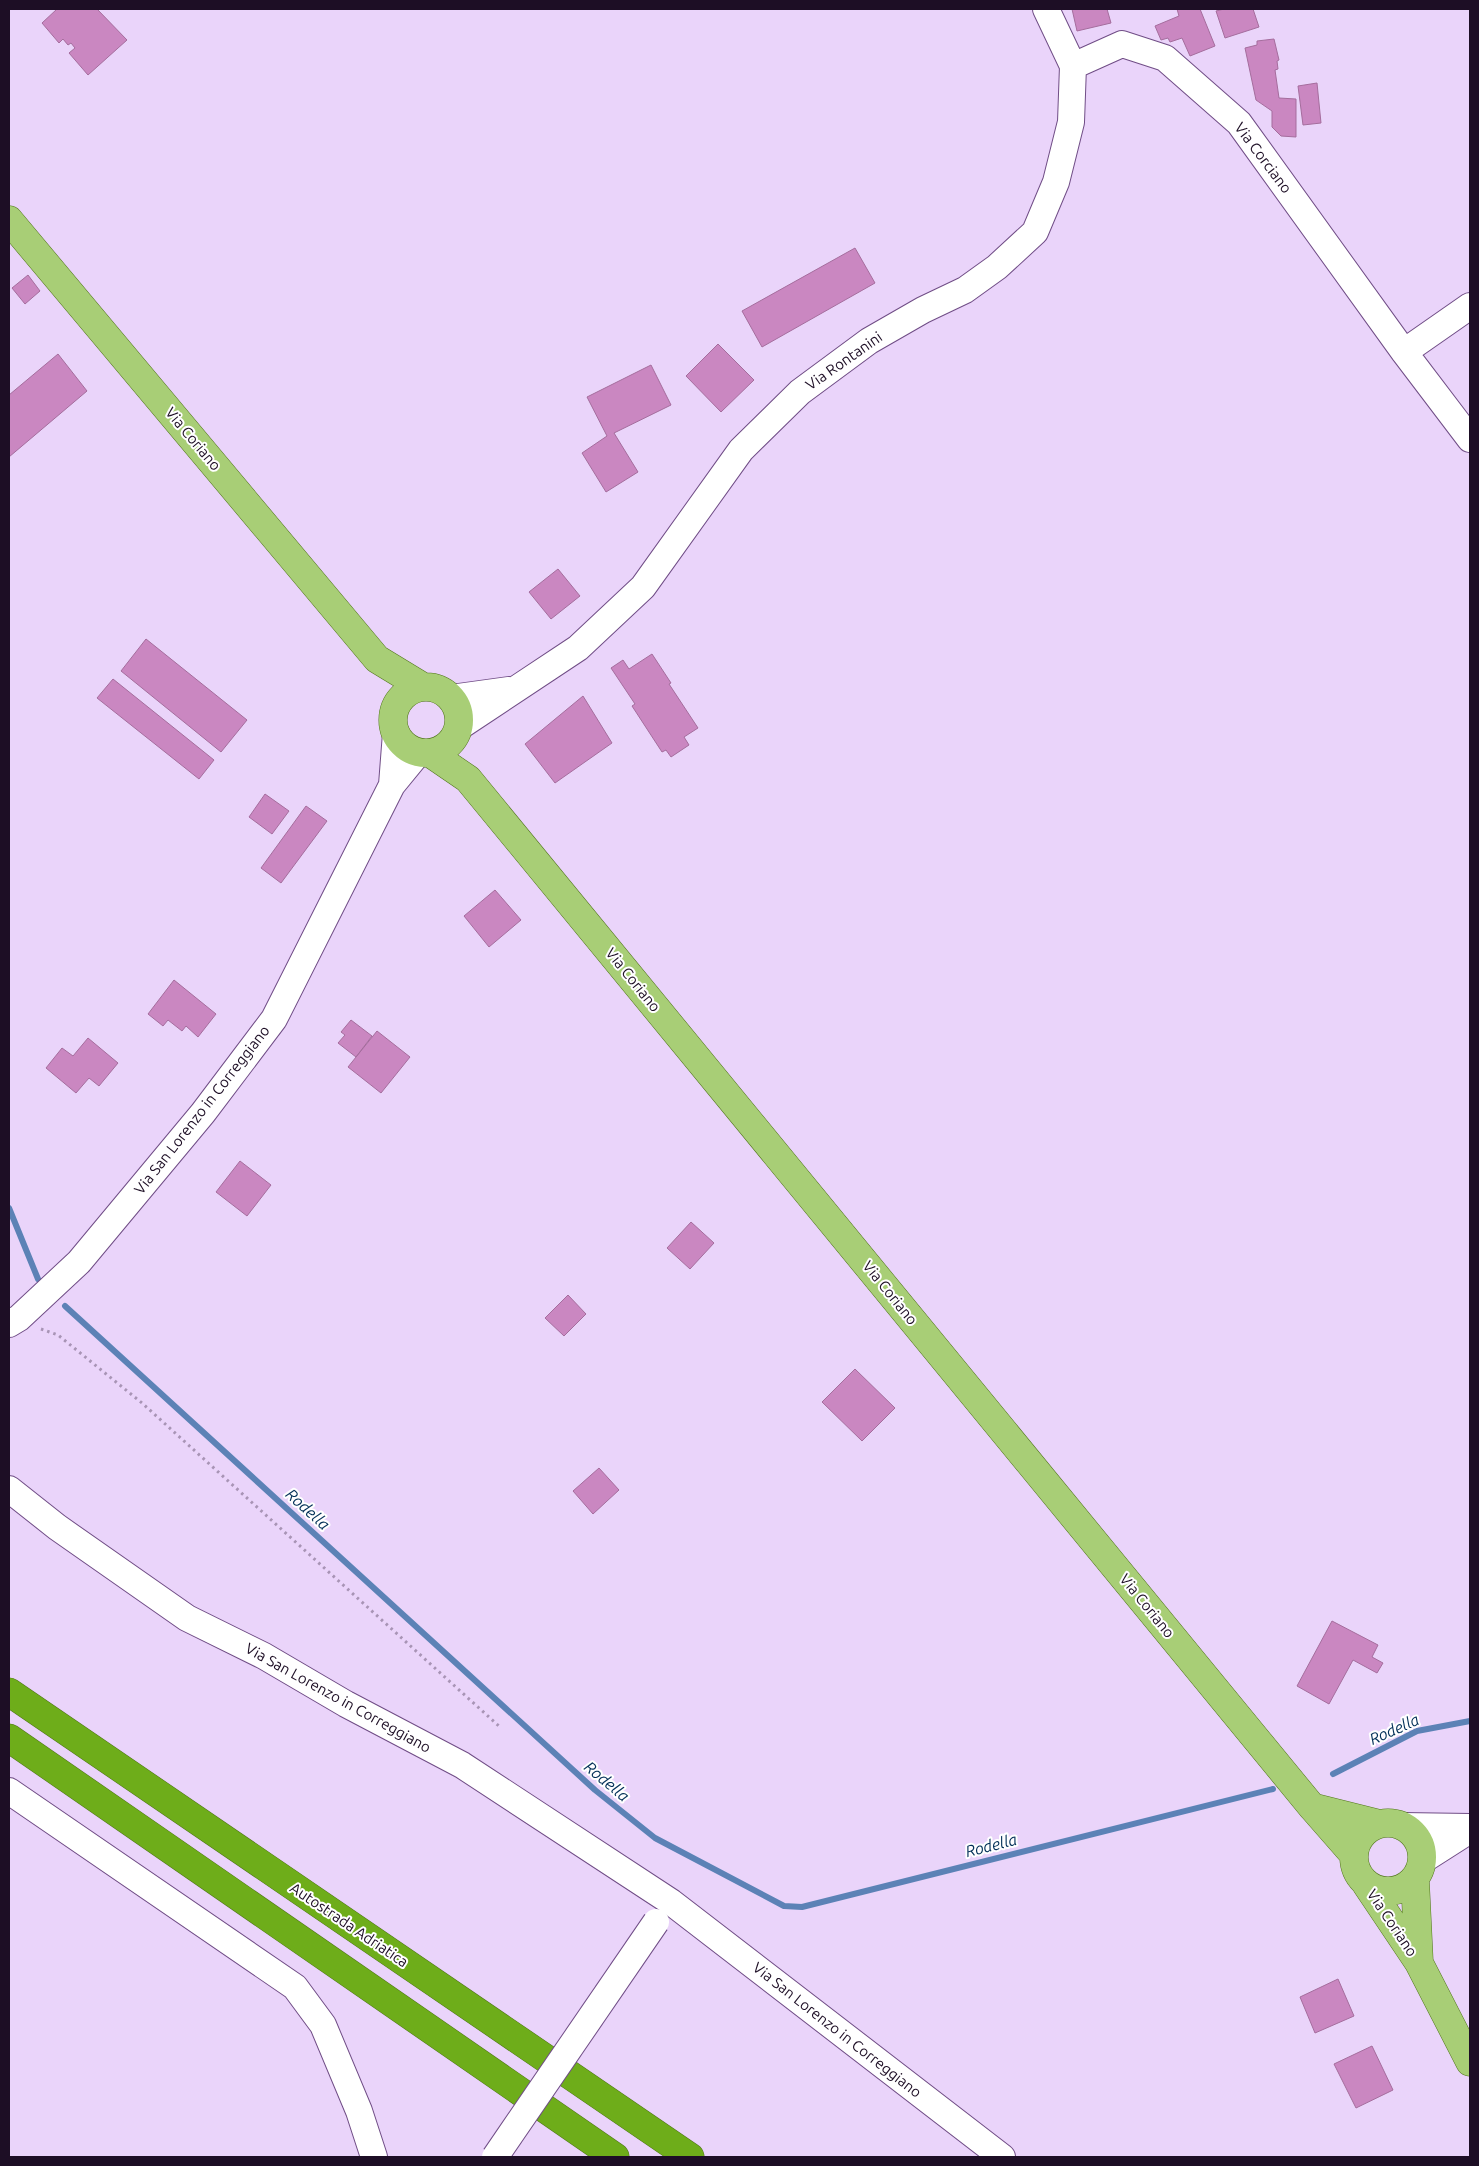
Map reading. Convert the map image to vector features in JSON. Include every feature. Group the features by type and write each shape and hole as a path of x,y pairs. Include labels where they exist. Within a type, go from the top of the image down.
{"highway":[{"name":"Autostrada Adriatica","path":"9,1692 690,2157"},
{"path":"9,1738 614,2157"}],"main road":[{"name":"Via Coriano","path":"9,220 377,659 423,687"},
{"name":"Via Coriano","path":"377,659 395,723"},
{"path":"423,687 438,690 451,698 460,717 457,732 440,751 424,753 401,742 395,723 404,696 413,690 423,687"},
{"name":"Via Coriano","path":"457,732 468,778"},
{"name":"Via Coriano","path":"424,753 468,778 1312,1807 1354,1855"},
{"path":"1312,1807 1391,1825 1411,1831 1418,1840 1422,1850 1419,1870 1396,1891 1386,1892 1366,1884 1355,1866 1354,1855 1356,1844 1362,1835 1391,1825"},
{"name":"Via Coriano","path":"1419,1870 1419,1963"},
{"name":"Via Coriano","path":"1366,1884 1419,1963 1470,2062"}],"street":[{"name":"Via Rontanini","path":"457,732 578,648 644,587 741,450 800,392 869,341 923,310 965,290 997,267 1035,232 1056,182 1071,122 1073,66 1046,9"},
{"name":"Via Corciano","path":"1073,66 1122,44 1165,58 1239,123 1404,352 1470,438"},
{"path":"1404,352 1470,306"},
{"name":"Via Rontanini","path":"451,698 517,689"},
{"name":"Via San Lorenzo in Correggiano","path":"392,785 395,723"},
{"name":"Via San Lorenzo in Correggiano","path":"11,1322 79,1262 203,1113 274,1019 392,785 424,753"},
{"name":"Via San Lorenzo in Correggiano","path":"9,1489 57,1527 187,1618 264,1656 346,1704 462,1765 1002,2157"},
{"path":"9,1791 295,1987 323,2025 360,2111 374,2157"},
{"path":"1391,1825 1470,1829"},
{"path":"1419,1870 1470,1829"},
{"path":"495,2157 664,1912"}],"path":[{"path":"11,1322 58,1335 142,1403 500,1727"}],"building":[{"path":"57,9 97,9 127,40 88,75 69,53 75,48 71,43 68,45 63,39 59,43 42,23"},
{"path":"1072,9 1107,9 1111,23 1077,31"},
{"path":"1177,9 1200,9 1215,46 1190,56 1182,38 1170,42 1168,38 1161,40 1155,26 1179,16"},
{"path":"1224,9 1253,9 1259,27 1225,38 1216,11"},
{"path":"1274,39 1279,60 1277,61 1278,69 1275,70 1279,98 1296,99 1296,137 1281,136 1272,127 1272,111 1256,100 1245,48 1257,45 1257,41"},
{"path":"1317,83 1321,123 1303,125 1298,86"},
{"path":"855,248 875,283 762,347 742,311"},
{"path":"28,275 40,291 25,304 12,288"},
{"path":"718,344 754,380 721,412 686,376"},
{"path":"58,354 87,391 9,457 9,395"},
{"path":"651,365 671,405 614,433 638,472 606,492 582,453 607,436 587,397"},
{"path":"558,569 580,596 551,619 529,592"},
{"path":"146,639 247,720 221,752 121,671"},
{"path":"652,654 698,728 684,737 689,745 671,757 666,750 662,752 632,706 635,704 611,668 623,660 629,669"},
{"path":"113,679 214,760 199,779 97,698"},
{"path":"583,696 612,743 555,783 525,744"},
{"path":"265,794 289,811 272,834 249,817"},
{"path":"306,806 327,821 281,883 261,868"},
{"path":"495,890 521,920 489,947 464,916"},
{"path":"174,980 216,1014 198,1037 186,1026 182,1031 168,1020 163,1026 148,1014"},
{"path":"351,1020 372,1036 356,1057 338,1043 345,1035 341,1032"},
{"path":"377,1031 410,1057 381,1093 348,1067"},
{"path":"88,1038 118,1063 99,1086 89,1078 76,1093 46,1068 62,1048 73,1056"},
{"path":"240,1161 271,1185 247,1216 216,1192"},
{"path":"691,1222 714,1243 690,1269 667,1248"},
{"path":"568,1295 586,1314 564,1336 545,1318"},
{"path":"855,1369 895,1408 862,1441 822,1402"},
{"path":"599,1468 619,1490 593,1514 573,1491"},
{"path":"1332,1621 1378,1645 1372,1657 1383,1663 1377,1673 1353,1660 1329,1704 1297,1686"},
{"path":"1338,1979 1354,2016 1315,2033 1300,1997"},
{"path":"1372,2046 1393,2090 1356,2108 1334,2064"}],"waterway":[{"name":"Rodella","path":"9,1208 38,1279"},
{"name":"Rodella","path":"65,1306 595,1790 655,1838 784,1906 802,1907 1273,1789"},
{"name":"Rodella","path":"1333,1774 1417,1731 1470,1721"}]}
